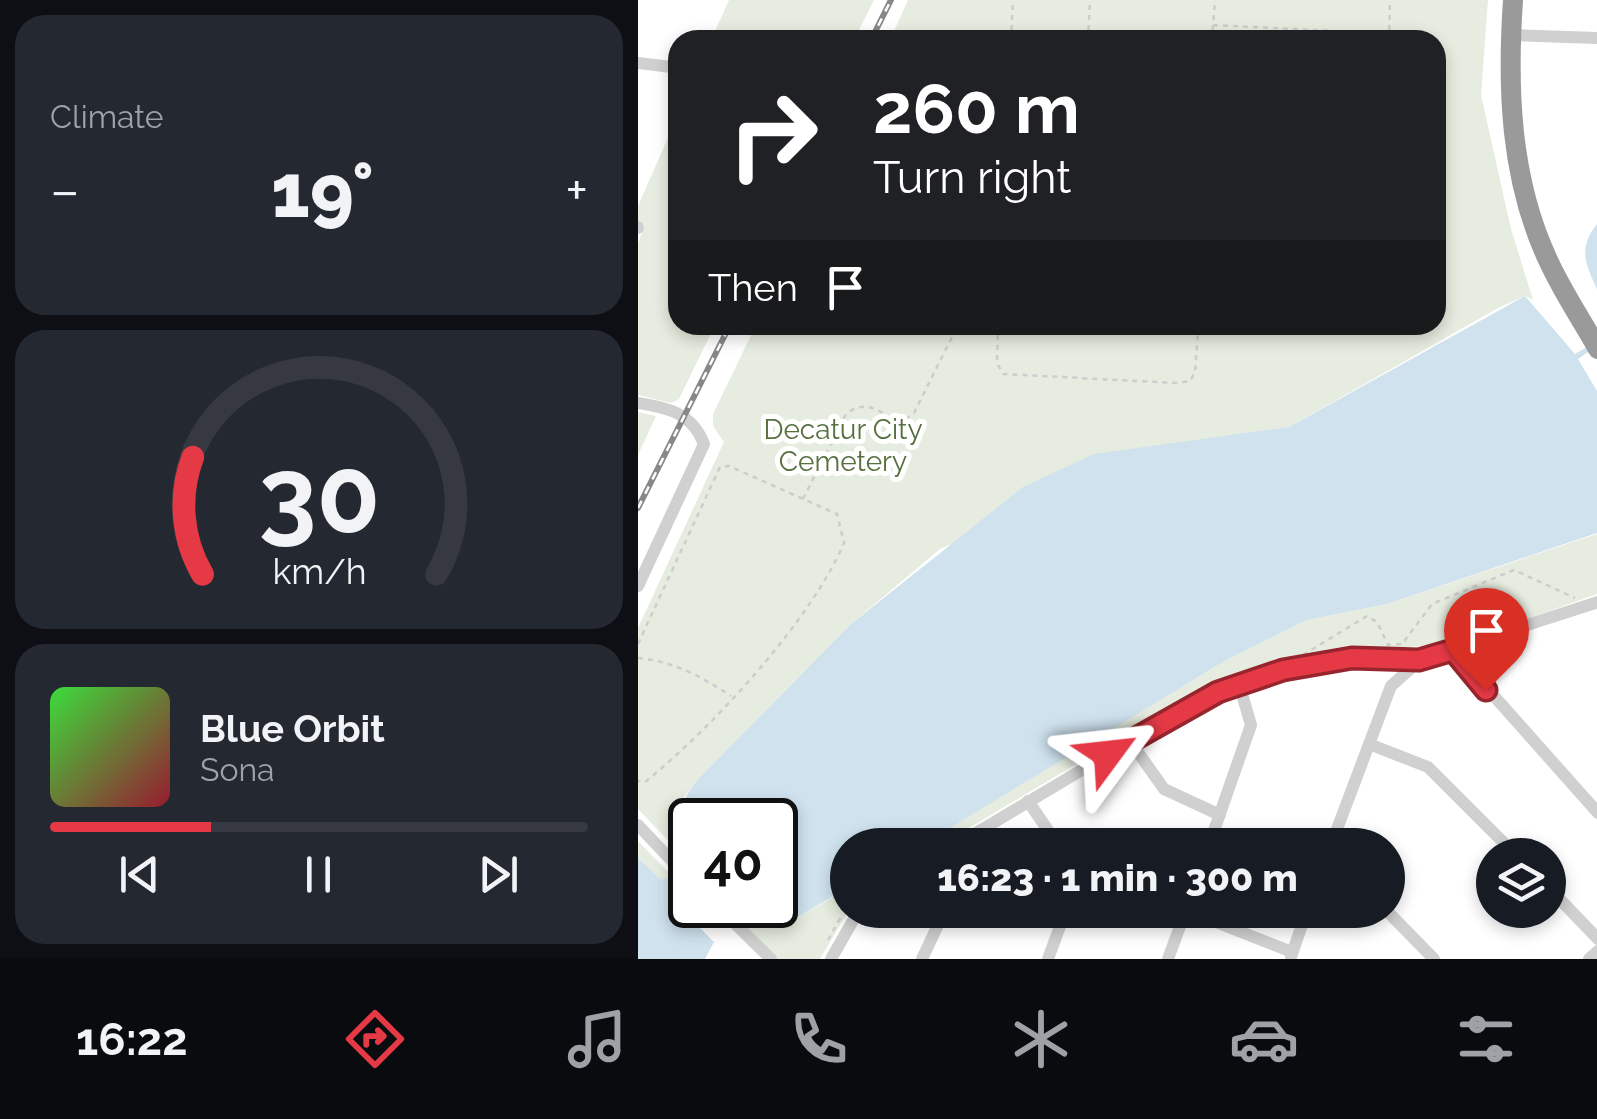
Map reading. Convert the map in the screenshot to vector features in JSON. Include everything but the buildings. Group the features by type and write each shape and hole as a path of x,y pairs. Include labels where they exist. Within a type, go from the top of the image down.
{"highway":[{"path":"1513,0 1512,111 1525,198 1548,262 1595,345"}],"street":[{"path":"1511,35 1598,38"},
{"path":"638,63 668,67"},
{"path":"638,403 685,416 698,427 704,444 638,586"},
{"path":"984,828 1130,742 1239,684 1329,660 1419,660 1598,602"},
{"path":"1453,650 1598,813"},
{"path":"1388,660 1391,686"},
{"path":"1338,828 1391,686 1419,660"},
{"path":"1215,828 1252,724 1239,684"},
{"path":"1130,742 1164,789 1220,815"},
{"path":"1369,744 1428,767 1499,838"},
{"path":"1585,799 1598,788"},
{"path":"1028,801 1046,828"},
{"path":"638,826 668,858"},
{"path":"1566,906 1598,939"},
{"path":"739,928 771,959"},
{"path":"831,959 849,928"},
{"path":"922,959 936,928"},
{"path":"1048,959 1059,928"},
{"path":"1168,959 1179,928"},
{"path":"1226,928 1291,956 1301,928"},
{"path":"1404,928 1434,959"},
{"path":"1588,959 1598,951"}],"path":[{"path":"1012,30 1013,0"},
{"path":"1088,30 1090,0"},
{"path":"1213,30 1215,0"},
{"path":"1389,30 1390,0"},
{"path":"1213,25 1286,30"},
{"path":"802,500 846,414 866,404 903,421 914,413 953,335"},
{"path":"998,335 997,363 1003,374 1176,383 1190,381 1195,372 1198,335"},
{"path":"638,644 720,466 836,514 844,543 794,622 732,697 664,766 644,782 638,781"},
{"path":"638,658 659,659 689,671 732,697"}],"green space":[{"path":"729,0 874,0 859,30 716,30"},
{"name":"Decatur City Cemetery","path":"908,0 1488,0 1481,95 1511,229 1533,300 1525,296 1498,308 1289,427 1198,442 940,549 851,624 683,798 668,798 668,840 638,809 638,628 724,442 713,426 713,414 751,335 1446,335 1446,30 894,30"},
{"path":"668,138 668,335 710,335 679,399 671,403 638,395 638,243 645,225 638,221 638,206"},
{"path":"638,412 656,416 638,455"},
{"path":"1597,534 1597,594 1488,633 1444,643 1299,660 1232,678 1164,712 969,828 947,828 1226,660 1307,620 1387,604"},
{"path":"638,841 668,872 668,878 661,881 638,858"},
{"path":"830,899 830,928 838,928 820,959 777,959 747,928 798,928 798,917"}],"water":[{"path":"1597,224 1597,289 1585,248"},
{"path":"1525,296 1575,354 1597,341 1597,346 1578,359 1597,391 1597,533 1387,604 1307,620 1226,660 950,828 830,828 830,898 798,917 798,798 685,798 699,778 851,624 1023,487 1094,454 1289,427"},
{"path":"638,858 661,880 668,877 668,928 700,928 714,942 705,959 638,959"}],"railway":[{"path":"876,30 891,0"},
{"path":"638,508 725,335"}],"route":[{"path":"1108,754 1218,692 1283,670 1329,660 1419,660 1453,650 1486,690"}]}
